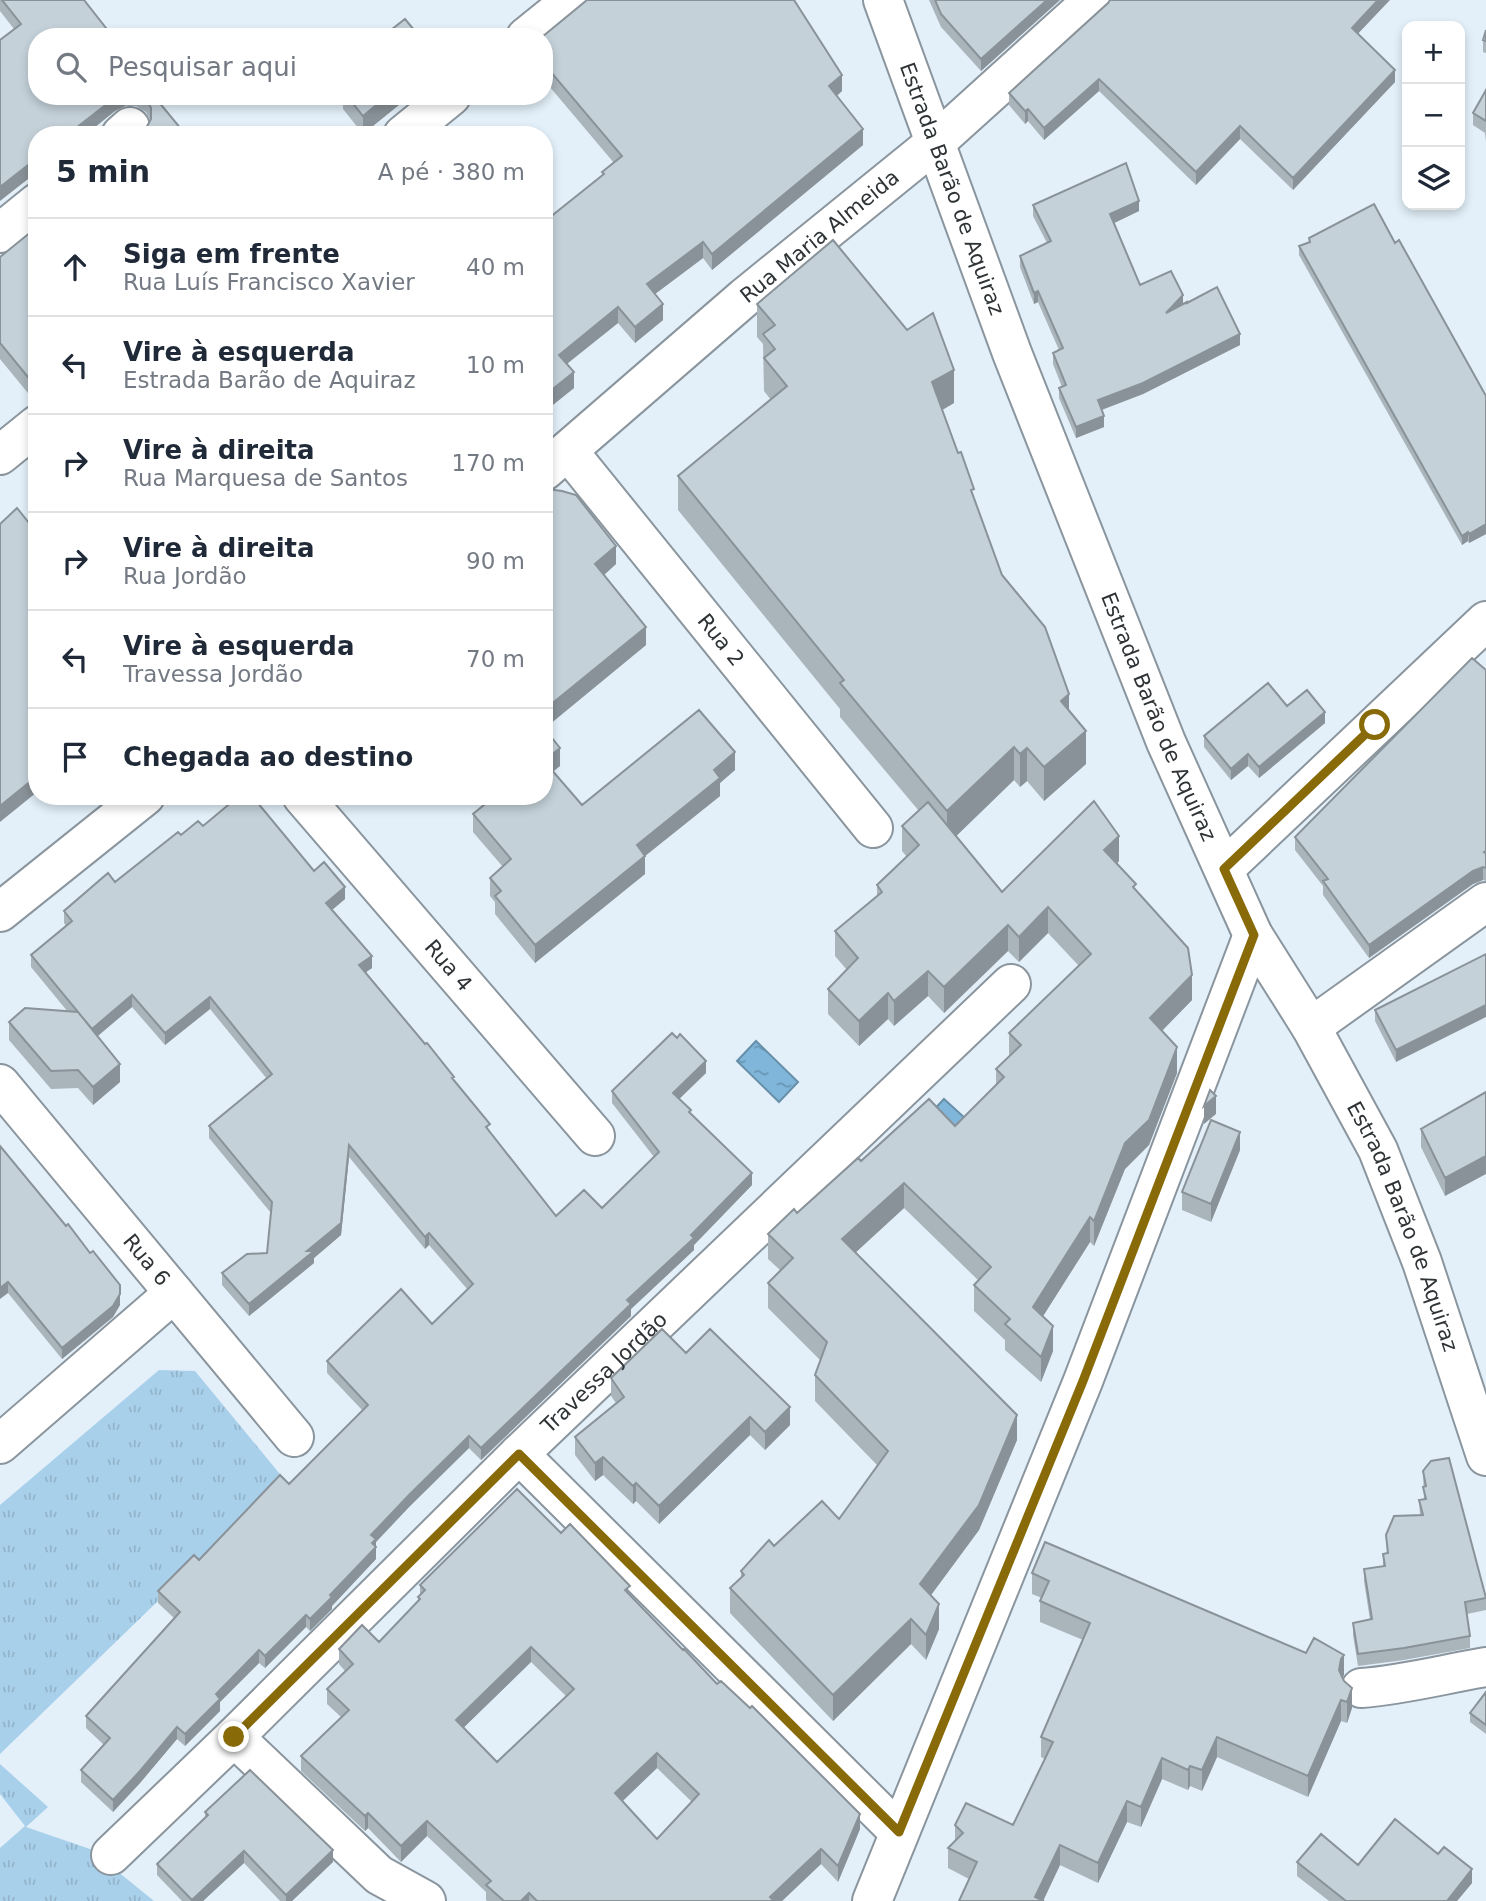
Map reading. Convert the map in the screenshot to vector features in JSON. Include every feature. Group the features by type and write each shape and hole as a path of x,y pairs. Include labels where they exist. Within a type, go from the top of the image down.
{"street":[{"path":"537,28 572,0"},
{"name":"Estrada Barão de Aquiraz","path":"884,0 1012,353 1166,742 1254,935 1311,1027 1378,1150 1422,1262 1486,1457"},
{"name":"Rua Maria Almeida","path":"556,461 745,297 936,142 1093,0"},
{"path":"414,126 441,105"},
{"path":"0,233 28,210"},
{"path":"0,454 28,432"},
{"name":"Rua 2","path":"556,461 873,828"},
{"path":"1224,869 1486,621"},
{"path":"0,912 134,805"},
{"name":"Rua 4","path":"310,805 595,1136"},
{"path":"1311,1027 1486,902"},
{"path":"872,1901 1083,1381 1254,935"},
{"name":"Travessa Jordão","path":"111,1856 519,1454 1012,984"},
{"name":"Rua 6","path":"0,1084 294,1437"},
{"path":"0,1444 174,1293"},
{"path":"519,1454 899,1832"},
{"path":"1361,1688 1391,1686 1486,1667"},
{"path":"234,1737 379,1875 426,1901"}],"green space":[{"path":"159,1370 195,1371 284,1479 0,1754 0,1505"},
{"path":"0,1764 48,1807 26,1827 90,1849 154,1901 0,1901 0,1848 25,1826 0,1794"}],"water":[{"path":"756,1041 798,1082 779,1102 737,1061"},
{"path":"944,1099 966,1119 961,1145 929,1115"}],"building":[{"path":"2,0 84,0 106,28 28,28 28,105 105,105 79,126 28,126 28,165 0,187 0,40 21,24"},
{"path":"587,0 794,0 842,75 829,86 863,129 712,254 703,242 647,284 663,304 635,327 618,307 559,355 574,372 553,389 553,215 622,156 553,75 553,28"},
{"path":"935,0 1047,0 981,59 941,14"},
{"path":"1110,0 1378,0 1352,28 1395,70 1293,178 1240,126 1196,172 1099,79 1044,128 1028,109 1025,111 1009,93"},
{"path":"405,19 412,28 394,28"},
{"path":"1486,90 1486,121 1473,113"},
{"path":"150,105 161,105 179,126 147,126 151,119"},
{"path":"354,105 376,105 363,116"},
{"path":"1126,163 1139,201 1110,214 1140,285 1171,271 1183,295 1166,313 1217,287 1240,334 1143,383 1098,400 1104,416 1076,427 1059,388 1066,385 1053,353 1063,348 1038,291 1034,293 1020,256 1051,241 1033,205"},
{"path":"1374,204 1395,243 1399,240 1486,396 1486,524 1462,536 1299,246"},
{"path":"28,234 28,377 0,343 0,257"},
{"path":"833,240 907,330 933,313 954,370 932,382 958,453 961,452 974,489 971,490 1002,575 1045,627 1069,694 1061,701 1086,731 1044,767 1027,748 1020,754 1014,747 947,811 840,683 844,680 678,476 787,386 764,358 775,349 763,334 775,325 757,304"},
{"path":"553,490 576,495 616,546 595,564 646,627 553,703"},
{"path":"17,508 28,522 28,783 0,806 0,524"},
{"path":"1472,658 1486,670 1486,868 1473,871 1369,945 1323,881 1328,879 1295,837"},
{"path":"1268,683 1287,706 1307,690 1325,712 1259,767 1248,754 1231,769 1204,736"},
{"path":"699,710 735,752 714,770 720,778 637,845 645,856 535,945 495,896 501,891 490,878 511,859 473,814 484,805 553,805 553,771 582,805"},
{"path":"553,739 560,748 553,754"},
{"path":"1094,801 1119,836 1104,850 1136,884 1133,887 1188,948 1192,975 1150,1018 1177,1047 1149,1120 1125,1143 1094,1221 1090,1217 1033,1307 1053,1326 1041,1357 1005,1324 1010,1319 974,1285 991,1267 904,1183 842,1239 1017,1415 979,1505 920,1584 939,1604 926,1635 911,1619 833,1695 730,1588 744,1575 741,1571 769,1540 774,1546 822,1501 839,1519 888,1451 815,1375 827,1342 768,1283 793,1258 768,1234 794,1209 797,1213 858,1158 861,1161 929,1099 955,1126 1004,1077 996,1069 1021,1045 1009,1033 1091,954 1048,907 1019,937 1008,925 944,987 928,971 894,1001 888,993 859,1021 828,989 858,958 835,931 882,892 877,885 919,845 902,826 928,802 1002,892"},
{"path":"228,805 259,805 314,871 324,862 345,887 326,903 372,956 359,965 454,1077 452,1078 490,1124 486,1127 556,1216 584,1190 602,1208 659,1152 612,1091 672,1033 677,1038 680,1034 706,1061 673,1093 752,1173 691,1235 694,1238 627,1300 631,1304 481,1448 469,1436 371,1535 376,1539 372,1543 376,1547 330,1595 332,1597 310,1619 306,1615 265,1656 259,1650 216,1694 220,1699 185,1734 177,1727 113,1800 81,1770 110,1738 86,1716 180,1612 158,1591 194,1555 199,1560 280,1475 289,1484 368,1405 327,1361 401,1289 432,1324 473,1284 429,1233 425,1237 349,1145 341,1223 307,1251 314,1251 249,1304 222,1273 247,1254 267,1253 272,1202 209,1126 272,1074 210,997 165,1033 132,995 92,1029 31,955 72,921 64,911 108,873 115,882 178,832 181,835 198,821 203,826"},
{"path":"1486,954 1486,1005 1396,1050 1375,1010"},
{"path":"25,1008 78,1012 120,1064 93,1087 78,1070 51,1071 9,1022"},
{"path":"1210,1090 1216,1096 1204,1106"},
{"path":"1486,1092 1486,1156 1445,1178 1421,1129"},
{"path":"1211,1120 1240,1132 1211,1204 1182,1192"},
{"path":"0,1146 66,1226 68,1224 90,1253 93,1251 120,1285 120,1294 113,1306 62,1348 8,1282 0,1288"},
{"path":"662,1329 686,1353 710,1329 790,1407 765,1432 750,1417 659,1506 636,1483 633,1486 603,1457 595,1463 575,1437 624,1397 611,1378"},
{"path":"1449,1458 1486,1598 1465,1602 1470,1636 1358,1654 1353,1623 1372,1619 1364,1569 1385,1566 1383,1554 1388,1553 1386,1535 1394,1516 1423,1515 1419,1500 1426,1499 1423,1471 1431,1461"},
{"path":"517,1489 561,1533 570,1524 630,1586 625,1590 717,1684 721,1681 750,1708 752,1706 860,1814 838,1866 821,1849 770,1897 774,1901 537,1901 529,1893 521,1901 504,1901 486,1885 491,1881 427,1821 401,1846 368,1813 365,1816 301,1756 349,1710 327,1689 353,1664 339,1649 362,1625 379,1642 420,1599 418,1597 425,1590 420,1585","holes":["531,1647 574,1689 497,1762 456,1720","657,1753 699,1794 657,1839 615,1793"]},
{"path":"1045,1542 1306,1653 1314,1638 1344,1655 1339,1670 1344,1681 1352,1688 1347,1702 1341,1700 1308,1776 1217,1737 1202,1770 1190,1766 1188,1770 1162,1758 1141,1807 1127,1801 1098,1863 1060,1845 1035,1897 1044,1901 959,1901 977,1862 948,1848 963,1833 955,1825 966,1803 1013,1825 1053,1742 1041,1737 1090,1623 1040,1601 1049,1581 1032,1573"},
{"path":"1486,1692 1486,1725 1470,1713"},
{"path":"250,1770 333,1850 286,1895 244,1851 192,1900 157,1864 208,1815 205,1812"},
{"path":"1395,1819 1438,1854 1444,1847 1472,1869 1447,1901 1346,1901 1297,1862 1321,1834 1358,1865"}],"route":[{"path":"234,1737 519,1454 899,1832 1083,1381 1254,935 1224,869 1375,725"}]}
